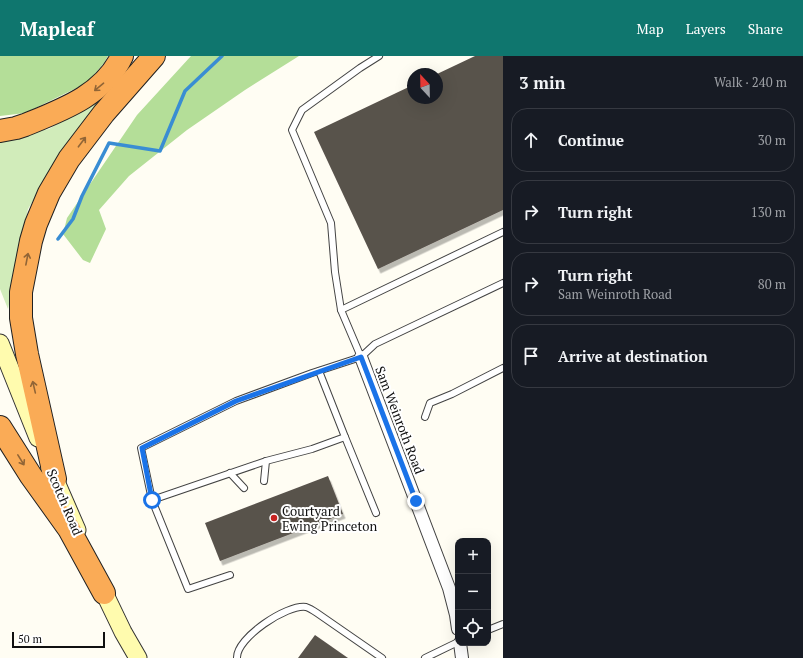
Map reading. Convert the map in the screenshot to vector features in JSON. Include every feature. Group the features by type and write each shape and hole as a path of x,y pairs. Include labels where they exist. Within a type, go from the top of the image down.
{"highway":[{"path":"0,131 25,125 82,98 99,88 114,70 122,56"},
{"path":"55,480 26,354 21,318 21,292 31,241 36,224 49,193 69,159 104,113 154,56"},
{"path":"0,427 31,476 69,529 104,593"}],"main road":[{"name":"Scotch Road","path":"0,343 55,480 104,593 134,654"}],"street":[{"name":"Sam Weinroth Road","path":"361,357 449,588 455,611"},
{"path":"460,646 462,658"}],"lane":[{"path":"361,357 341,310 335,272 331,223 292,130 302,110 379,56"},
{"path":"341,310 503,232"},
{"path":"230,575 188,589 152,500 142,448 236,401 361,357 375,344 503,283"},
{"path":"426,417 430,403 452,394 503,368"},
{"path":"319,371 376,513"},
{"path":"152,500 266,461 312,449 346,437"},
{"path":"264,481 266,461"},
{"path":"230,473 244,488"},
{"path":"237,658 236,655 244,642 263,624 290,610 305,607 317,613 382,658"},
{"path":"491,629 503,624"},
{"path":"425,658 455,644"}],"green space":[{"path":"0,56 108,56 87,83 25,113 0,116"},
{"path":"191,56 299,56 245,90 187,130 129,176 99,210 106,229 90,263 83,260 63,234 67,218 137,115"},
{"path":"112,91 74,133 28,209 8,309 0,289 0,139 49,129"}],"building":[{"path":"475,56 503,56 503,210 378,269 314,132 407,88 407,104 443,104 443,71"},
{"name":"Courtyard Ewing Princeton","path":"328,476 343,514 220,561 205,523"},
{"path":"315,635 348,658 298,658"}],"waterway":[{"path":"58,239 73,219 82,196 109,143 160,151 185,91 222,56"}],"place":[{"name":"Courtyard Ewing Princeton","path":"274,518"}],"route":[{"path":"152,500 142,448 236,401 361,357 416,501"}]}
